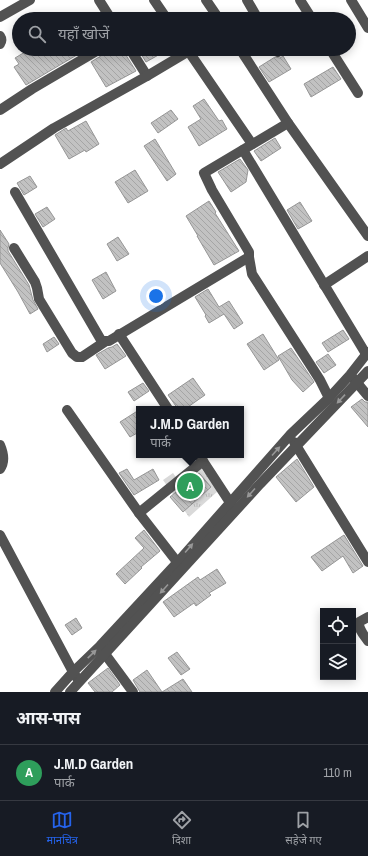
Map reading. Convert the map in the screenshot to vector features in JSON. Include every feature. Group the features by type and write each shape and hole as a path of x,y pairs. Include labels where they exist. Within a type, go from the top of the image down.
{"street":[{"path":"99,0 107,12"},
{"path":"154,0 162,12"},
{"path":"206,0 214,12"},
{"path":"247,0 254,12"},
{"path":"300,0 305,12"},
{"path":"351,0 368,28"},
{"path":"0,17 23,2"},
{"path":"0,36 2,39 0,44"},
{"path":"0,110 88,56"},
{"path":"134,56 147,76"},
{"path":"0,164 54,128 147,76 179,56"},
{"path":"192,56 252,144"},
{"path":"245,56 288,123 368,236"},
{"path":"334,56 358,93"},
{"path":"288,123 204,172 212,190 249,252 252,274 320,380 329,398"},
{"path":"55,692 179,566 236,511 296,446 353,379 367,353 242,150"},
{"path":"15,192 101,340 106,342"},
{"path":"14,248 35,282 39,298 72,353 77,357 82,357 249,257"},
{"path":"324,285 368,256"},
{"path":"119,334 166,406"},
{"path":"70,692 105,654 179,566 230,502 290,435 329,398 353,379 368,371"},
{"path":"353,379 368,396"},
{"path":"67,410 139,513 179,566"},
{"path":"290,435 368,562"},
{"path":"0,445 4,457 3,465 0,469"},
{"path":"139,513 201,458 236,511"},
{"path":"0,535 73,672 80,682"},
{"path":"368,617 359,622 359,625 368,641"},
{"path":"105,654 133,692"}],"green space":[{"path":"198,464 218,491 189,517 163,480 173,473 178,480"}],"building":[{"path":"18,56 75,56 26,85 14,67 19,64 15,58"},
{"path":"101,56 127,56 136,71 106,87 91,62"},
{"path":"142,56 157,56 146,62"},
{"path":"283,56 291,69 269,82 259,67 275,57 280,58"},
{"path":"333,67 341,79 311,97 304,84"},
{"path":"204,99 219,121 222,120 227,129 199,146 188,127 201,119 193,106"},
{"path":"171,110 178,119 158,133 151,123"},
{"path":"86,121 99,144 86,152 85,150 69,159 55,135 66,128 68,131"},
{"path":"275,138 281,148 261,161 254,151"},
{"path":"155,139 176,174 167,181 144,146"},
{"path":"240,159 248,170 246,182 231,192 218,172"},
{"path":"135,170 148,191 128,203 115,182"},
{"path":"30,176 37,187 24,195 17,183"},
{"path":"209,201 239,251 214,265 186,216"},
{"path":"300,202 312,221 298,229 287,210"},
{"path":"47,207 55,219 43,227 35,214"},
{"path":"0,230 9,244 8,251 29,285 33,300 38,309 30,314 0,263"},
{"path":"118,237 129,254 117,261 107,244"},
{"path":"106,272 116,291 103,299 92,280"},
{"path":"208,289 219,307 229,301 243,323 234,329 224,314 209,323 195,297"},
{"path":"343,330 349,339 328,352 322,343"},
{"path":"263,334 279,360 264,370 247,344"},
{"path":"54,337 59,344 47,352 43,344"},
{"path":"117,344 126,356 105,369 96,355"},
{"path":"291,348 314,382 303,392 292,380 278,356"},
{"path":"328,354 336,365 324,373 316,362"},
{"path":"193,378 205,395 189,406 176,406 168,395"},
{"path":"143,383 149,391 134,401 128,392"},
{"path":"362,399 365,402 368,402 368,427 351,407"},
{"path":"136,412 136,434 130,437 120,422"},
{"path":"297,459 314,487 296,502 276,477"},
{"path":"127,469 134,480 153,469 159,480 134,495 119,473"},
{"path":"199,473 211,487 183,512 170,497"},
{"path":"144,530 160,551 141,567 142,568 125,584 116,574 144,548 135,538"},
{"path":"344,535 363,566 353,573 343,556 322,571 311,557"},
{"path":"217,569 226,583 209,593 211,595 196,606 194,603 174,617 163,602 198,577 200,580"},
{"path":"76,618 82,628 72,635 65,625"},
{"path":"177,652 190,669 181,675 168,658"},
{"path":"108,668 120,685 112,692 95,692 88,683"},
{"path":"147,670 162,692 140,692 133,680"},
{"path":"183,679 192,692 162,692"}],"place":[{"name":"J.M.D Garden","path":"190,486"}]}
